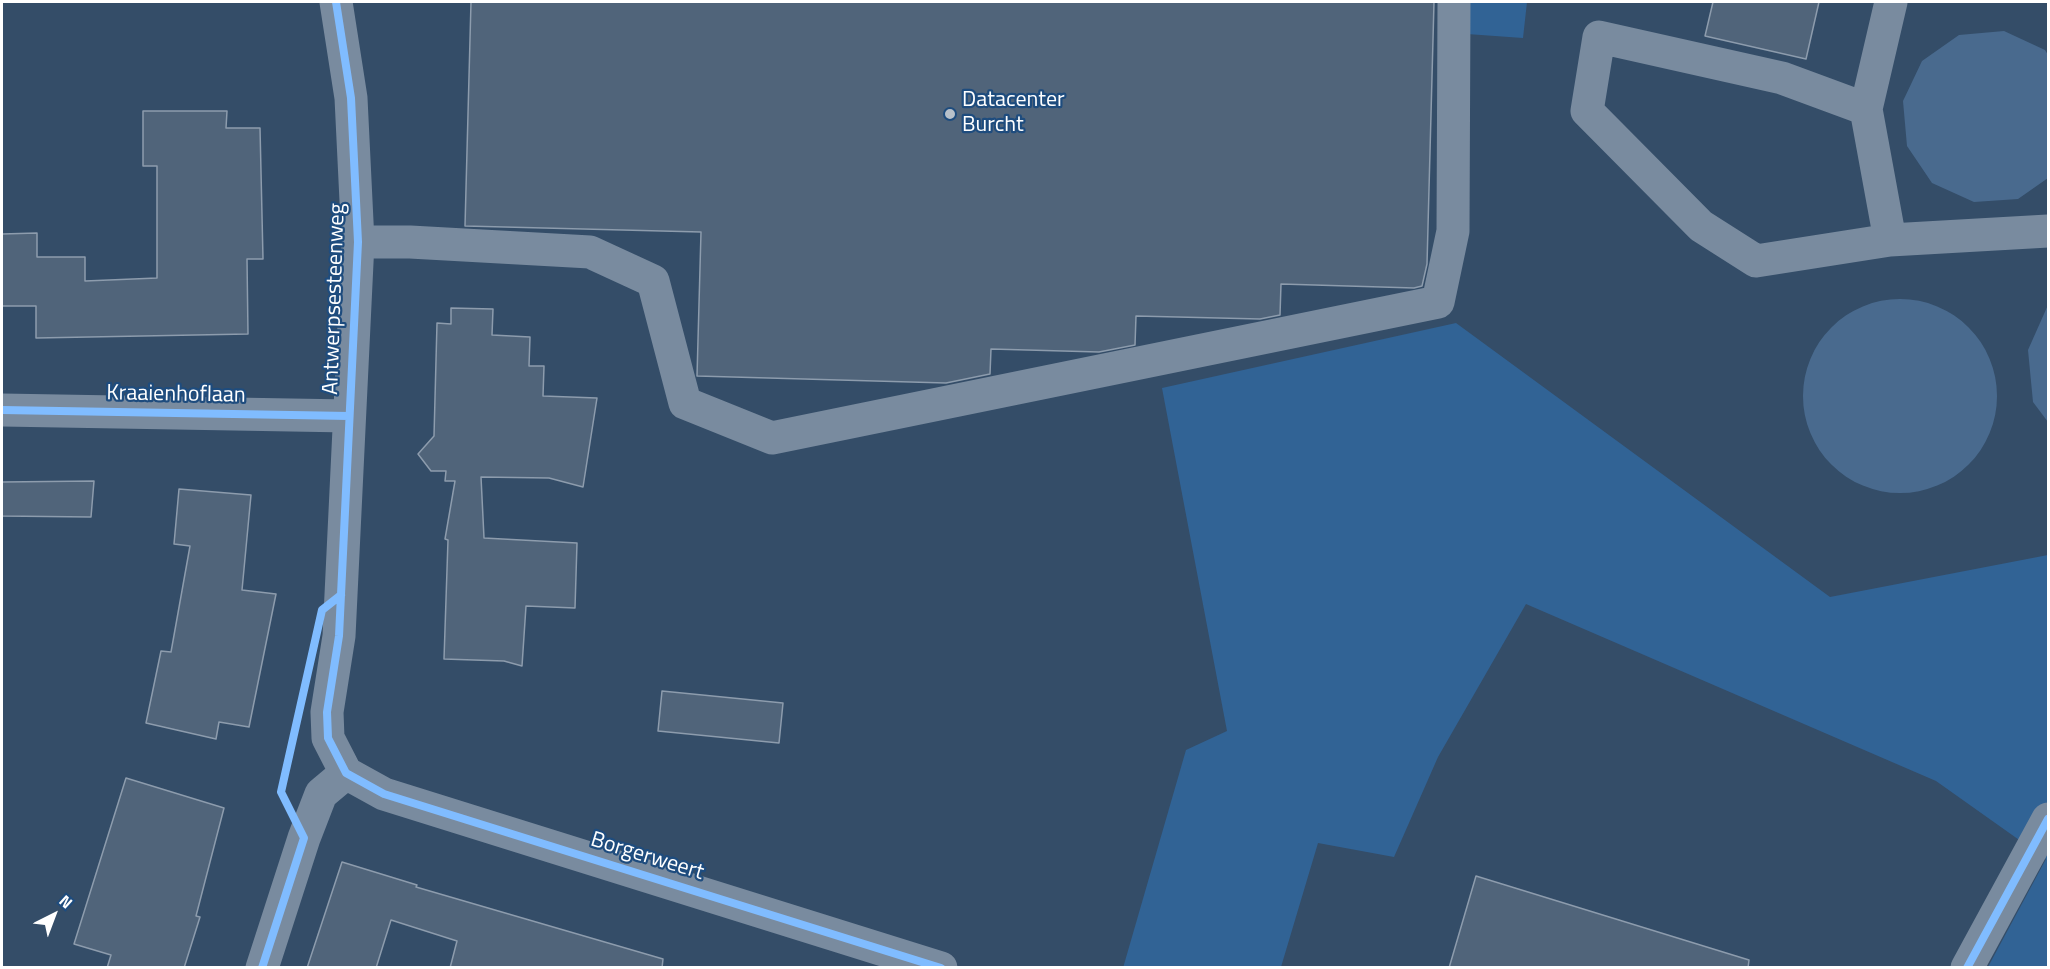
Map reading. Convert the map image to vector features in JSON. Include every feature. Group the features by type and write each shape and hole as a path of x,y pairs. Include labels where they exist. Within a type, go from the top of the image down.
{"street":[{"name":"Antwerpsesteenweg","path":"336,2 351,98 358,242 339,636 327,712 328,738 346,773"},
{"path":"358,242 410,242 591,252 653,282 685,403 772,438 1438,302 1453,231 1454,2"},
{"path":"1890,240 1866,109 1891,2"},
{"path":"1866,109 1782,78 1599,37 1587,111 1701,226 1756,261 1890,240 2049,231"},
{"name":"Kraaienhoflaan","path":"2,410 349,416"},
{"path":"262,968 304,838 321,794 346,773"},
{"name":"Borgerweert","path":"346,773 384,794 941,968"},
{"path":"1967,968 2049,819"}],"shaded area":[{"path":"1468,2 1527,2 1523,38 1467,34"},
{"path":"2004,31 2045,50 2048,55 2048,178 2018,199 1974,202 1932,183 1907,146 1903,101 1922,61 1959,35"},
{"path":"1890,299 1910,299 1946,310 1969,327 1981,342 1990,359 1997,386 1997,406 1990,433 1981,450 1969,465 1954,477 1937,486 1910,493 1890,493 1854,482 1825,458 1814,442 1807,424 1803,406 1803,386 1814,350 1838,321 1854,310 1872,303"},
{"path":"2048,305 2048,422 2033,402 2028,350"},
{"path":"1456,323 1830,597 2048,555 2048,967 1988,967 2046,859 1936,781 1526,604 1438,757 1394,857 1318,843 1281,967 1123,968 1186,750 1227,731 1162,388"}],"building":[{"name":"Datacenter Burcht","path":"471,2 1434,2 1427,264 1422,286 1414,288 1281,284 1280,315 1260,319 1136,316 1135,345 1099,352 991,349 990,374 946,383 697,376 701,232 465,226"},
{"path":"1713,2 1819,2 1806,59 1705,36"},
{"path":"143,111 227,111 226,128 260,128 263,259 247,259 248,334 36,338 36,306 2,306 2,234 37,233 37,257 85,257 85,281 157,278 157,166 143,166"},
{"path":"451,308 493,309 492,335 530,337 529,366 544,366 543,396 597,398 583,487 549,478 481,477 484,538 577,543 575,608 526,606 522,666 504,661 444,659 448,540 445,539 455,481 445,481 446,471 431,471 418,454 434,436 437,323 451,324"},
{"path":"94,481 91,517 2,516 2,482"},
{"path":"179,489 251,495 242,590 276,594 249,727 219,722 216,739 146,723 161,651 171,652 190,546 174,544"},
{"path":"662,691 783,703 779,743 658,731"},
{"path":"126,778 224,808 196,916 200,917 184,968 107,968 111,955 74,944"},
{"path":"342,862 417,885 416,887 663,959 662,968 450,968 457,941 391,920 376,968 307,968"},
{"path":"1476,876 1749,960 1748,968 1449,968"}],"cycle path":[{"path":"336,2 351,98 358,242 339,636 327,712 328,738 346,773 384,794 941,968"},
{"path":"2,410 349,416"},
{"path":"262,968 304,838 281,792 322,610 341,595"},
{"path":"1967,968 2048,819"}],"place":[{"name":"Datacenter Burcht","path":"950,114"}]}
